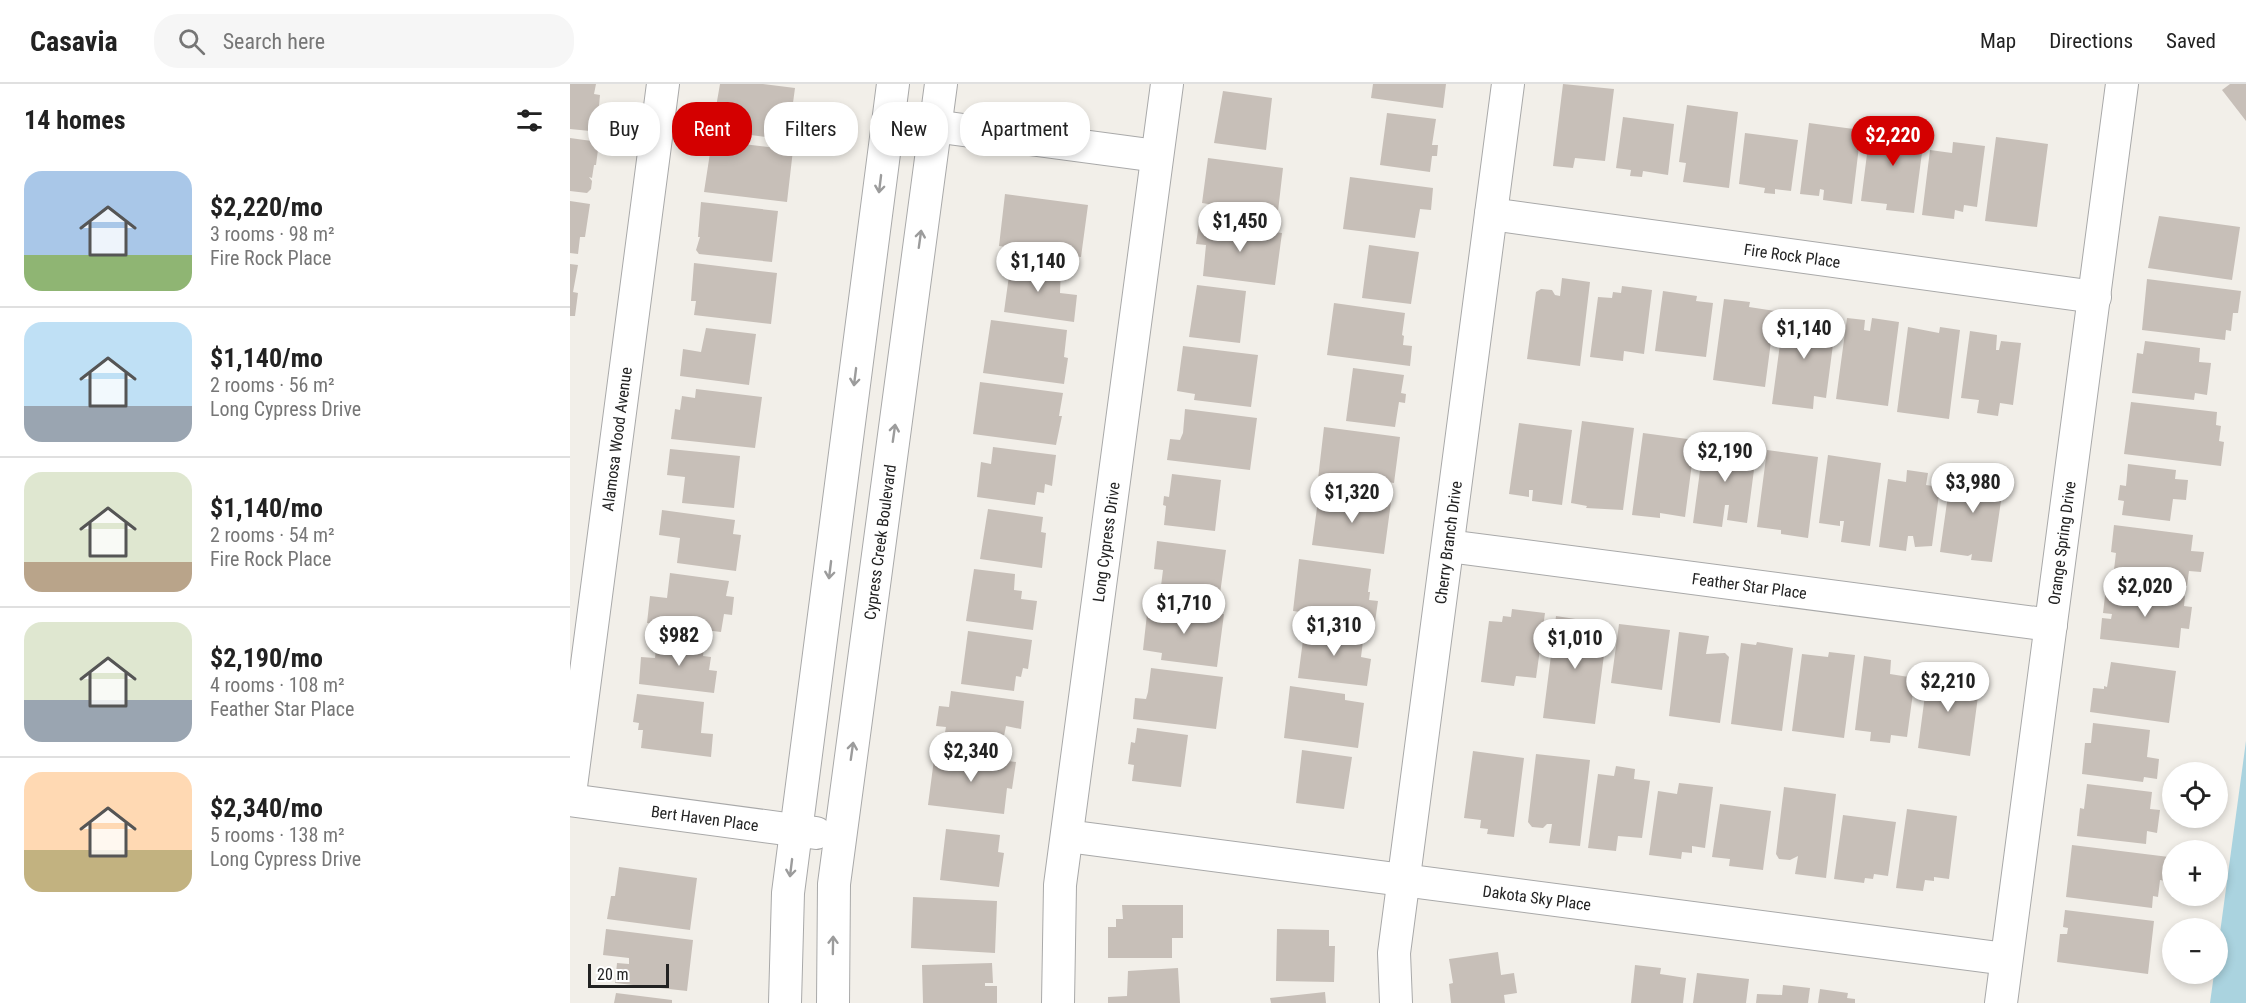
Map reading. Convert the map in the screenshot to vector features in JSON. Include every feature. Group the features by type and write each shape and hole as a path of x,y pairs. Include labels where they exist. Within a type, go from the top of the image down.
{"street":[{"name":"Alamosa Wood Avenue","path":"570,794 663,84"},
{"path":"891,102 893,84"},
{"name":"Cypress Creek Boulevard","path":"938,102 940,84"},
{"name":"Long Cypress Drive","path":"1058,1003 1060,885 1167,84"},
{"name":"Cherry Branch Drive","path":"1396,1003 1394,953 1508,84"},
{"name":"Orange Spring Drive","path":"2001,1003 2122,84"},
{"path":"948,129 1157,156"},
{"path":"785,1003 788,893 884,156"},
{"name":"Cypress Creek Boulevard","path":"833,1003 834,884 931,156"},
{"name":"Fire Rock Place","path":"1491,214 2095,297"},
{"name":"Feather Star Place","path":"1448,546 2051,625"},
{"name":"Bert Haven Place","path":"570,801 841,836"},
{"name":"Dakota Sky Place","path":"1067,836 2006,959"}],"water":[{"path":"2246,741 2246,1003 2210,1003 2213,984 2228,984 2228,918 2222,918 2224,906 2228,906 2228,874"}],"building":[{"path":"570,84 596,84 594,94 600,95 599,102 588,102 588,131 570,129"},
{"path":"720,84 763,84 795,88 793,102 764,102 764,137 752,135 752,102 717,102"},
{"path":"1373,84 1446,84 1443,108 1371,98"},
{"path":"1563,84 1614,89 1605,161 1575,158 1573,168 1553,166"},
{"path":"2230,84 2246,84 2246,121 2222,90"},
{"path":"1223,91 1272,98 1266,150 1214,143"},
{"path":"1687,105 1738,112 1729,188 1683,182 1686,163 1679,162"},
{"path":"1387,113 1436,119 1432,145 1438,145 1437,156 1432,156 1430,172 1380,165"},
{"path":"1623,117 1674,124 1668,175 1643,171 1642,177 1630,176 1631,170 1616,168"},
{"path":"1809,123 1861,130 1852,204 1823,200 1824,190 1820,189 1819,196 1800,194"},
{"path":"1871,123 1925,130 1914,213 1886,210 1887,204 1861,201"},
{"path":"1745,133 1798,140 1791,191 1775,189 1775,194 1764,193 1765,188 1739,184"},
{"path":"1996,137 2048,144 2037,227 1985,221"},
{"path":"570,138 588,140 588,156 597,156 592,178 589,177 592,181 591,189 587,193 570,191"},
{"path":"1953,142 1985,146 1977,207 1964,205 1963,212 1955,210 1954,219 1922,215 1930,150 1952,153"},
{"path":"752,145 764,147 764,156 792,156 787,202 704,192 710,156 752,156"},
{"path":"1208,158 1283,168 1277,220 1220,213 1221,206 1202,203"},
{"path":"1350,177 1433,188 1431,210 1420,209 1415,238 1343,229"},
{"path":"1005,194 1088,205 1081,257 999,246"},
{"path":"570,201 590,204 585,237 580,237 578,254 570,253"},
{"path":"701,202 778,211 772,262 699,254 696,250 700,237 698,237"},
{"path":"2159,216 2240,227 2232,280 2148,268"},
{"path":"1199,223 1282,233 1275,285 1203,276 1206,245 1196,244"},
{"path":"1369,245 1419,252 1411,304 1362,298"},
{"path":"1011,261 1061,267 1060,293 1077,295 1074,322 1004,312"},
{"path":"694,263 777,273 771,324 694,315 696,301 691,301"},
{"path":"570,264 578,265 573,292 578,293 575,316 570,316"},
{"path":"1562,278 1590,282 1580,366 1527,359 1536,292 1541,289 1552,290 1555,295 1560,296"},
{"path":"2147,279 2241,291 2238,313 2233,313 2231,331 2226,330 2225,340 2142,330"},
{"path":"1197,285 1246,291 1240,343 1189,337"},
{"path":"1622,286 1652,290 1644,354 1624,351 1623,361 1590,357 1598,297 1612,298 1613,292 1621,293"},
{"path":"1663,291 1697,296 1696,301 1713,303 1706,357 1655,351"},
{"path":"1724,299 1750,302 1749,307 1775,311 1765,387 1713,380"},
{"path":"1334,303 1405,313 1402,335 1404,336 1403,345 1412,346 1410,366 1327,355"},
{"path":"1810,311 1837,314 1826,398 1814,396 1813,409 1772,404 1784,314 1803,317 1802,331 1807,332"},
{"path":"1847,318 1865,320 1864,330 1870,331 1872,318 1899,322 1888,406 1836,399"},
{"path":"991,320 1067,330 1064,357 1068,358 1064,384 983,373"},
{"path":"1908,327 1939,333 1940,327 1960,330 1949,419 1897,412"},
{"path":"706,328 756,334 749,385 680,376 683,349 701,352"},
{"path":"1970,331 1997,335 1996,350 1999,350 2001,341 2021,343 2013,405 2000,403 1998,416 1977,413 1979,400 1961,398"},
{"path":"2145,341 2200,348 2199,362 2211,363 2207,395 2195,393 2194,400 2132,393 2137,353 2143,354"},
{"path":"1183,346 1258,355 1251,407 1194,400 1195,394 1177,391"},
{"path":"1353,368 1404,375 1401,393 1406,394 1405,403 1399,402 1395,427 1346,421"},
{"path":"980,382 1063,393 1059,416 1062,416 1056,445 973,434"},
{"path":"696,389 762,397 755,448 671,439 675,409 680,410 682,396 695,398"},
{"path":"2131,402 2217,412 2216,425 2221,426 2219,441 2224,442 2221,466 2124,454"},
{"path":"1185,409 1257,418 1250,470 1167,460 1170,439 1180,440 1183,433"},
{"path":"1582,421 1634,428 1623,510 1586,508 1587,506 1571,503"},
{"path":"1519,423 1572,430 1562,505 1532,501 1533,490 1529,490 1529,497 1509,494"},
{"path":"1324,427 1400,437 1394,483 1374,480 1374,487 1318,479"},
{"path":"1643,433 1695,440 1685,517 1660,513 1660,518 1632,515"},
{"path":"1704,441 1757,447 1747,523 1727,520 1729,505 1725,505 1722,527 1693,523"},
{"path":"993,447 1056,455 1052,486 1045,484 1044,493 1037,492 1035,505 977,497 981,462 991,464"},
{"path":"670,449 740,456 734,508 682,503 685,477 667,475"},
{"path":"1767,450 1818,457 1808,538 1781,534 1781,530 1757,527"},
{"path":"1828,455 1881,463 1870,546 1841,542 1844,521 1840,521 1840,526 1819,523"},
{"path":"2128,464 2176,470 2175,479 2188,480 2186,500 2173,499 2170,521 2122,515 2124,501 2118,500 2120,485 2126,486"},
{"path":"1952,467 2005,474 1992,562 1971,560 1972,554 1968,556 1940,552"},
{"path":"1907,470 1928,473 1926,485 1940,487 1932,546 1915,547 1913,536 1908,536 1906,551 1879,547 1888,479 1906,482"},
{"path":"1172,474 1221,480 1215,531 1164,525 1166,506 1163,505 1164,496 1169,497"},
{"path":"1319,493 1391,502 1384,554 1312,545"},
{"path":"988,509 1043,517 1041,532 1046,533 1042,568 980,559"},
{"path":"662,510 735,520 733,534 741,535 736,571 677,563 680,538 659,535"},
{"path":"2114,525 2193,535 2191,551 2204,552 2201,572 2189,571 2187,586 2113,578 2116,553 2111,552"},
{"path":"1157,541 1226,550 1219,601 1160,594 1163,570 1154,569"},
{"path":"1299,559 1371,569 1368,592 1370,592 1369,600 1378,601 1375,622 1293,611"},
{"path":"974,569 1015,574 1014,590 1022,591 1021,599 1037,601 1033,630 966,621"},
{"path":"670,573 729,581 726,596 734,597 732,615 724,614 721,632 647,623 650,596 667,598"},
{"path":"2106,587 2185,596 2184,606 2192,607 2189,629 2181,628 2179,648 2100,639 2102,618 2111,619 2112,614 2103,613"},
{"path":"1148,605 1224,614 1217,667 1161,660 1162,653 1143,650"},
{"path":"1512,609 1545,613 1536,678 1516,676 1514,686 1481,682 1489,621 1502,622 1503,616 1511,617"},
{"path":"1556,616 1608,624 1595,724 1543,718"},
{"path":"1619,624 1670,630 1662,690 1611,683"},
{"path":"1305,625 1364,633 1361,657 1371,659 1367,686 1298,678"},
{"path":"968,631 1032,640 1028,669 1023,668 1021,677 1016,676 1014,691 961,684"},
{"path":"1679,632 1709,636 1706,654 1725,653 1729,657 1720,723 1669,716"},
{"path":"664,637 705,641 703,656 711,657 709,670 717,671 714,693 639,684 641,657 655,658 656,649 662,650"},
{"path":"1757,642 1793,648 1782,731 1731,724 1741,643 1756,645"},
{"path":"1829,652 1855,655 1844,738 1792,731 1802,654 1828,657"},
{"path":"1864,656 1891,660 1890,674 1915,678 1907,737 1891,735 1890,743 1870,741 1871,732 1855,730"},
{"path":"2111,662 2176,671 2169,723 2090,712 2093,688 2107,687"},
{"path":"1929,665 1958,669 1956,687 1961,687 1965,683 1975,684 1979,689 1970,756 1918,748"},
{"path":"1151,668 1223,677 1216,729 1133,719 1135,698 1146,699"},
{"path":"1290,686 1345,694 1345,700 1364,703 1358,748 1284,738"},
{"path":"951,691 1024,701 1021,729 1006,726 1001,751 943,743 946,727 936,726 939,706 949,707"},
{"path":"637,694 704,702 701,733 713,734 711,757 641,748 643,730 638,730 639,723 633,722"},
{"path":"2093,723 2150,730 2147,757 2159,759 2157,779 2144,777 2143,782 2082,774 2085,743 2091,743"},
{"path":"1137,728 1188,735 1181,787 1132,781 1134,765 1128,764 1131,742 1135,743"},
{"path":"1302,750 1352,757 1344,809 1296,803"},
{"path":"1473,751 1524,758 1514,837 1487,834 1488,829 1480,828 1481,820 1464,818"},
{"path":"935,752 1016,762 1012,789 1007,788 1004,814 928,805"},
{"path":"1536,754 1590,760 1580,846 1549,843 1552,824 1547,824 1543,828 1532,827 1528,822"},
{"path":"1616,766 1635,769 1634,779 1650,781 1642,838 1618,836 1616,851 1588,848 1598,774 1614,776"},
{"path":"1679,783 1713,787 1705,848 1692,846 1692,853 1682,852 1681,859 1649,855 1658,791 1677,794"},
{"path":"2087,784 2152,792 2150,809 2160,810 2157,833 2147,831 2146,844 2077,836 2080,808 2084,809"},
{"path":"1784,787 1836,794 1826,878 1795,874 1798,856 1790,860 1779,859 1776,854"},
{"path":"1720,804 1771,811 1763,870 1729,866 1730,859 1712,857"},
{"path":"1907,809 1957,816 1949,879 1934,877 1934,881 1925,880 1923,891 1896,888"},
{"path":"1843,815 1896,822 1888,876 1874,874 1873,879 1865,878 1864,883 1834,879"},
{"path":"946,829 1000,835 998,852 1004,853 999,887 940,880"},
{"path":"2072,845 2162,856 2162,880 2160,880 2158,897 2153,896 2152,908 2066,897"},
{"path":"619,867 697,878 690,930 607,919 611,896 615,896"},
{"path":"913,897 997,901 995,953 911,948"},
{"path":"1122,905 1183,905 1183,938 1172,938 1172,958 1108,958 1108,927 1116,927 1116,919 1123,919"},
{"path":"2065,910 2154,921 2148,974 2057,962 2060,934 2067,934 2068,928 2063,927"},
{"path":"606,929 693,940 687,991 615,983 617,963 629,964 629,958 603,955"},
{"path":"1277,929 1329,930 1329,946 1335,946 1334,982 1276,981"},
{"path":"1498,952 1501,975 1514,973 1517,993 1504,995 1505,1003 1451,1003 1449,984 1453,983 1449,959"},
{"path":"992,963 993,983 985,983 985,986 997,986 997,1003 923,1003 922,965"},
{"path":"1635,965 1661,968 1660,974 1686,978 1683,1003 1631,1003"},
{"path":"1178,968 1180,1003 1108,1003 1108,997 1127,996 1128,971"},
{"path":"1697,973 1749,979 1746,1003 1693,1003"},
{"path":"1783,985 1810,988 1808,1003 1756,1003 1757,994 1782,995"},
{"path":"1820,989 1848,993 1847,998 1855,999 1855,1003 1818,1003"},
{"path":"1325,992 1326,1003 1271,1003 1270,998"},
{"path":"616,993 672,1000 672,1003 614,1003"}]}
